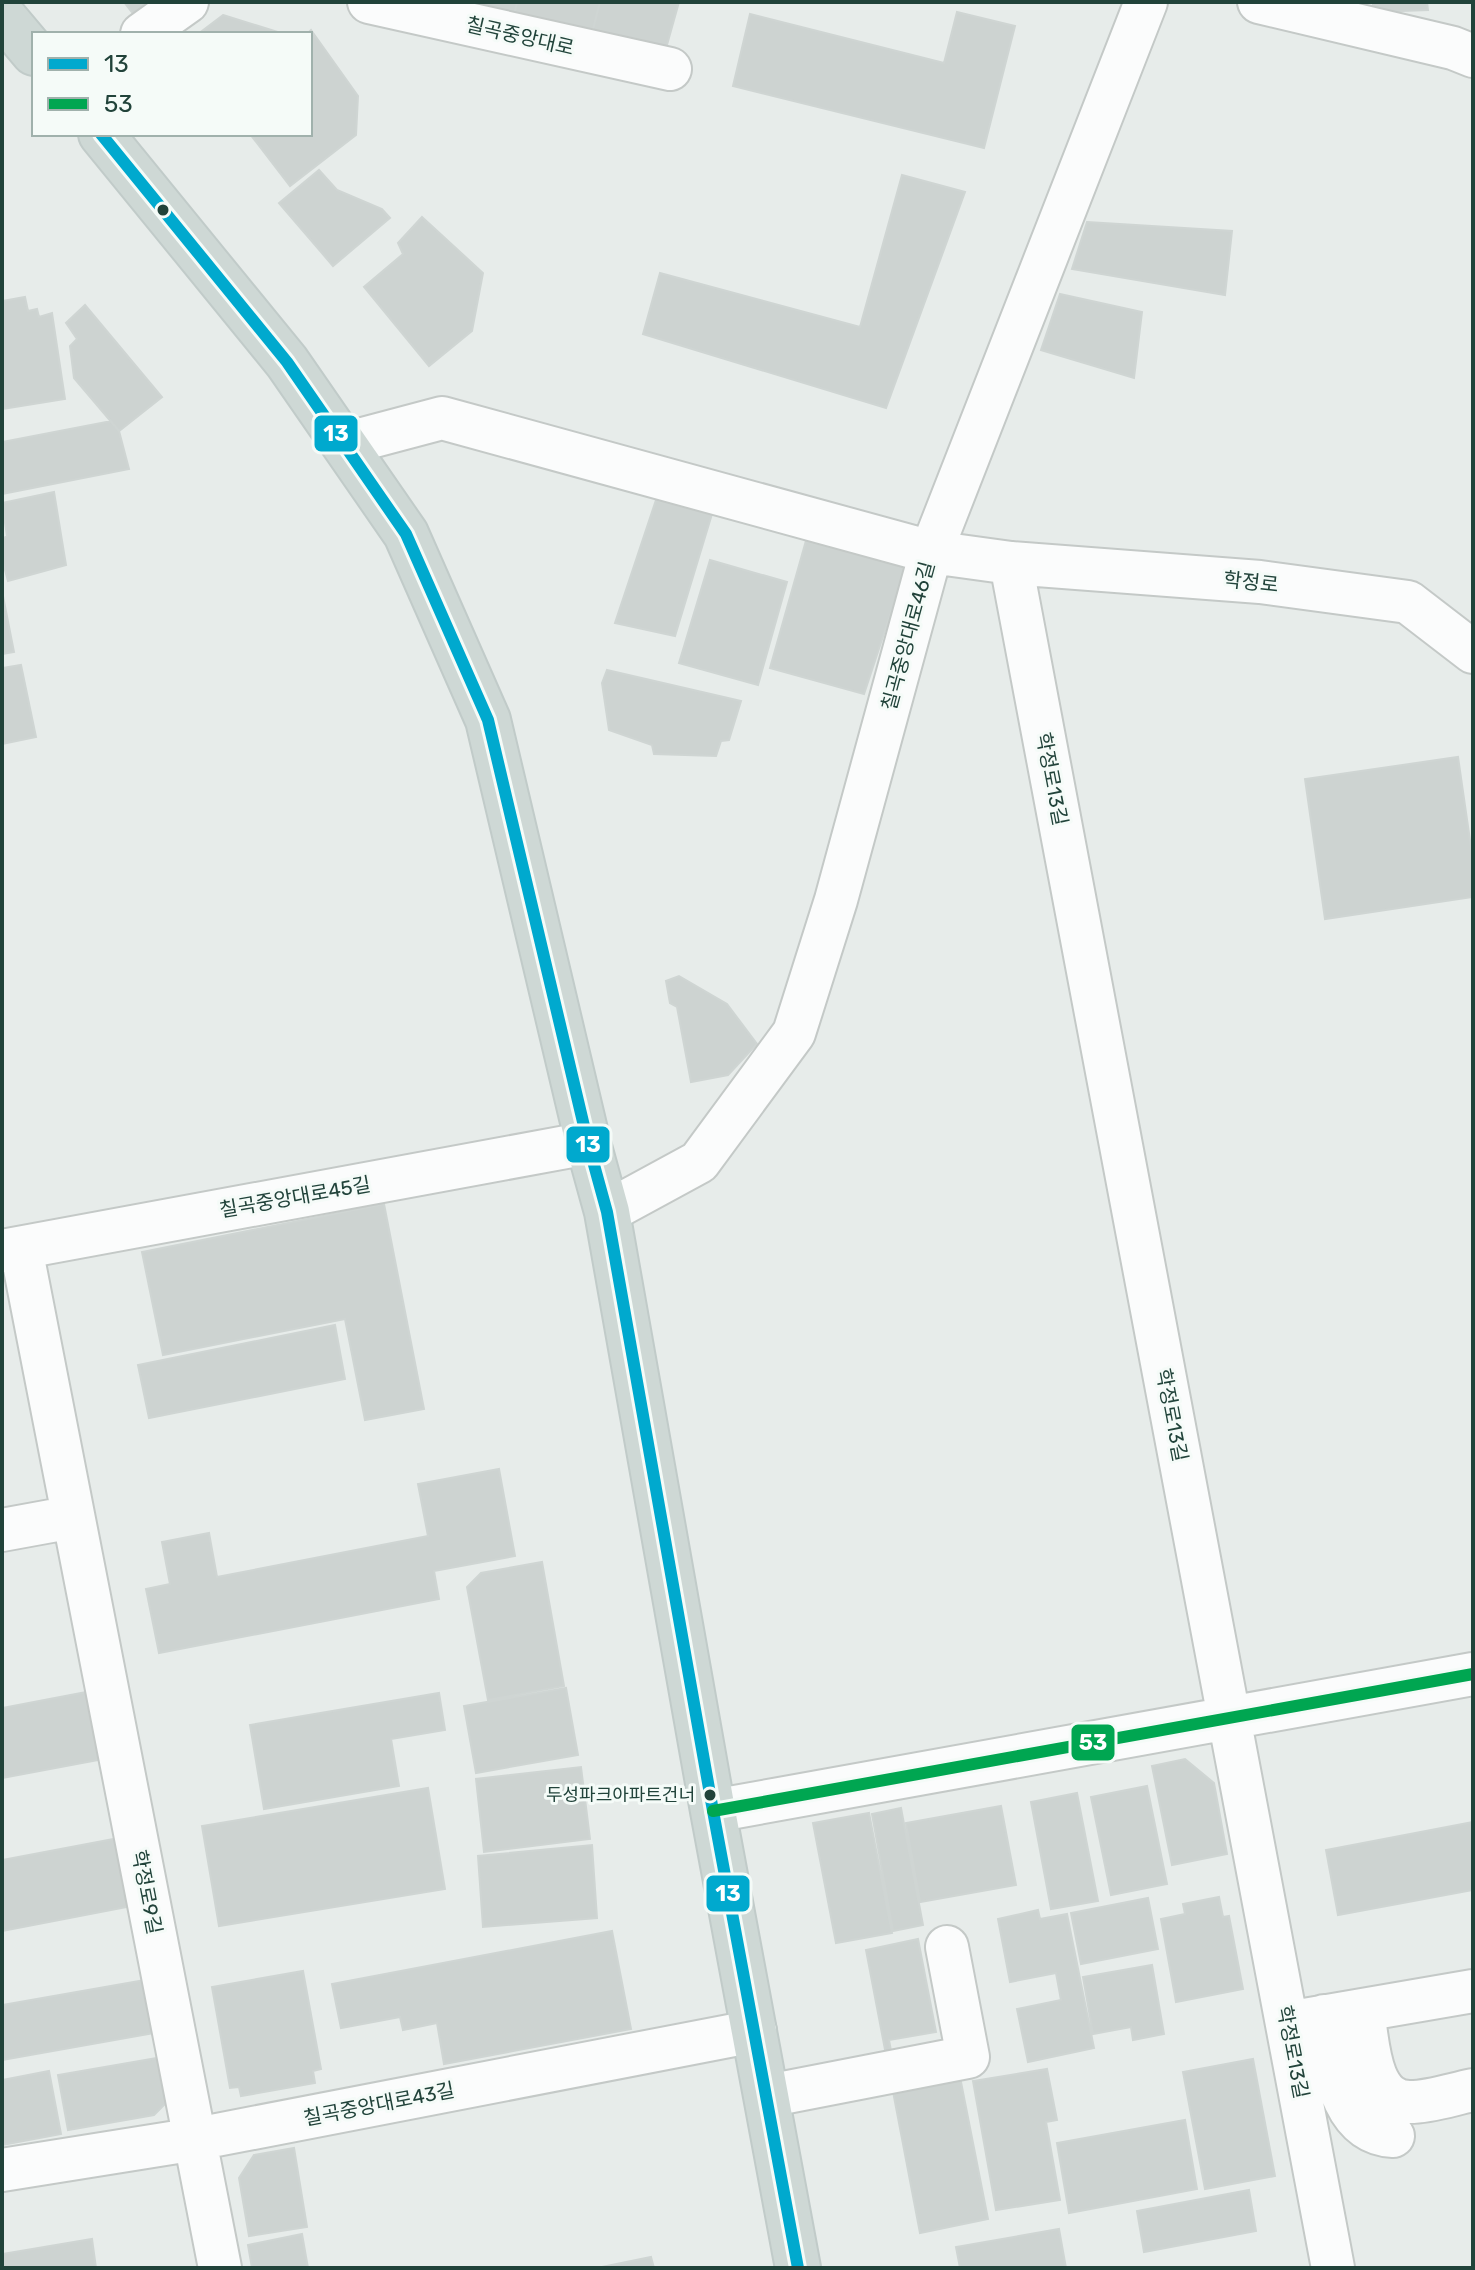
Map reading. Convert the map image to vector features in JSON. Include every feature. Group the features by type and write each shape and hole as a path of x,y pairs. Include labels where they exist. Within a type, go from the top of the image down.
{"main road":[{"path":"2,15 32,51"},
{"path":"103,136 287,362 406,534 488,720 607,1212 798,2268"}],"street":[{"path":"145,32 187,2"},
{"name":"칠곡중앙대로","path":"369,2 670,69"},
{"name":"칠곡중앙대로46길","path":"607,1212 699,1162 794,1033 836,900 931,552 1146,2"},
{"path":"1259,2 1453,48 1473,56"},
{"name":"학정로","path":"344,444 442,418 931,552 1011,563 1260,582 1408,602 1473,652"},
{"name":"학정로13길","path":"1011,563 1229,1718 1325,2016 1333,2268"},
{"name":"칠곡중앙대로45길","path":"12,1250 588,1143"},
{"name":"학정로9길","path":"12,1250 73,1517 220,2268"},
{"path":"2,1530 73,1517"},
{"path":"713,1811 1473,1674"},
{"path":"767,2096 968,2057 947,1947"},
{"path":"1325,2016 1473,1991"},
{"path":"1325,2016 1375,2082 1393,2097 1409,2102 1473,2090"},
{"path":"1325,2016 1340,2093 1354,2116 1378,2136 1393,2136"},
{"name":"칠곡중앙대로43길","path":"2,2170 196,2139 755,2031"}],"building":[{"path":"124,2 161,2 138,20"},
{"path":"460,2 517,2 514,15"},
{"path":"517,2 600,2 592,33 514,15"},
{"path":"600,2 679,2 665,52 592,33"},
{"path":"1373,2 1427,2 1428,10 1373,12"},
{"path":"957,12 1015,26 984,148 733,86 750,14 944,63"},
{"path":"223,15 278,32 201,32"},
{"path":"311,30 358,96 356,135 290,186 252,136 312,136 312,32 309,32"},
{"path":"319,170 337,190 382,209 390,218 333,266 279,203"},
{"path":"902,175 965,192 886,408 643,334 660,273 860,327"},
{"path":"422,217 483,273 472,331 429,366 364,287 403,254 398,243"},
{"path":"1087,222 1232,231 1225,295 1072,269"},
{"path":"1060,294 1142,312 1134,378 1041,350"},
{"path":"25,297 28,311 37,309 39,317 52,313 65,399 2,409 2,301"},
{"path":"85,305 162,397 119,431 74,378 70,346 77,339 66,323"},
{"path":"111,421 119,431 129,469 2,494 2,442"},
{"path":"54,492 66,565 8,581 2,559 2,539 7,536 2,503"},
{"path":"656,500 712,514 675,636 615,623"},
{"path":"809,530 909,558 864,694 770,668"},
{"path":"710,560 787,582 758,685 679,663"},
{"path":"2,591 14,652 2,654"},
{"path":"21,665 36,737 2,744 2,668"},
{"path":"607,670 741,701 729,740 721,741 716,756 654,754 652,745 609,730 602,683"},
{"path":"1458,757 1473,861 1473,897 1325,919 1305,779"},
{"path":"679,976 727,1004 757,1044 728,1075 691,1082 677,1007 670,1003 666,981"},
{"path":"384,1204 424,1409 365,1420 345,1319 163,1355 142,1252"},
{"path":"335,1325 345,1379 149,1418 138,1365"},
{"path":"499,1469 515,1556 434,1571 439,1599 159,1653 146,1589 170,1584 162,1542 209,1533 217,1577 428,1536 418,1484"},
{"path":"542,1562 564,1686 488,1700 467,1587 481,1573"},
{"path":"566,1688 578,1755 476,1773 464,1706"},
{"path":"97,1690 109,1758 2,1778 2,1708"},
{"path":"439,1693 445,1730 391,1739 399,1786 264,1809 250,1725"},
{"path":"1185,1759 1214,1783 1227,1854 1172,1865 1152,1766"},
{"path":"581,1767 590,1839 484,1852 476,1779"},
{"path":"1147,1786 1167,1884 1111,1895 1091,1797"},
{"path":"428,1788 445,1889 219,1926 202,1826"},
{"path":"1077,1793 1098,1901 1051,1909 1031,1802"},
{"path":"1001,1806 1016,1885 920,1902 906,1823"},
{"path":"901,1808 923,1925 893,1931 872,1814"},
{"path":"869,1813 892,1933 836,1943 813,1823"},
{"path":"1473,1822 1473,1890 1338,1915 1326,1850"},
{"path":"119,1838 132,1906 2,1931 2,1860"},
{"path":"592,1845 597,1918 483,1927 478,1856"},
{"path":"1219,1897 1223,1917 1229,1916 1243,1989 1176,2002 1161,1919 1185,1914 1183,1904"},
{"path":"1148,1898 1158,1949 1081,1964 1071,1913"},
{"path":"1038,1910 1040,1919 1067,1914 1094,2048 1028,2062 1017,2009 1061,2000 1056,1973 1010,1982 998,1919"},
{"path":"612,1931 631,2029 444,2064 437,2023 403,2030 400,2017 341,2028 332,1984"},
{"path":"918,1939 936,2032 889,2040 898,2089 960,2077 988,2219 920,2233 866,1950"},
{"path":"1152,1965 1164,2034 1133,2040 1131,2027 1093,2034 1083,1977"},
{"path":"303,1971 321,2069 313,2071 315,2083 241,2096 239,2087 230,2088 212,1987"},
{"path":"151,1979 160,2032 2,2060 2,2005"},
{"path":"163,2057 170,2099 154,2115 68,2130 58,2075"},
{"path":"1253,2059 1275,2176 1205,2189 1183,2072"},
{"path":"1047,2069 1057,2120 1046,2122 1060,2200 996,2210 973,2081"},
{"path":"49,2071 61,2134 2,2145 2,2080"},
{"path":"1185,2120 1197,2189 1069,2213 1057,2143"},
{"path":"294,2148 307,2227 249,2236 239,2178 254,2155"},
{"path":"1249,2190 1256,2231 1144,2252 1137,2211"},
{"path":"1059,2229 1066,2268 960,2268 956,2247"},
{"path":"302,2234 308,2268 252,2268 248,2245"},
{"path":"92,2239 96,2268 2,2268 2,2254"},
{"path":"651,2257 654,2268 597,2268"}],"transit line":[{"name":"13","path":"103,136 287,362 406,534 488,720 607,1212 798,2268"},
{"name":"53","path":"713,1811 1473,1674"}],"place":[{"name":"두성파크아파트건너","path":"710,1795"}]}
